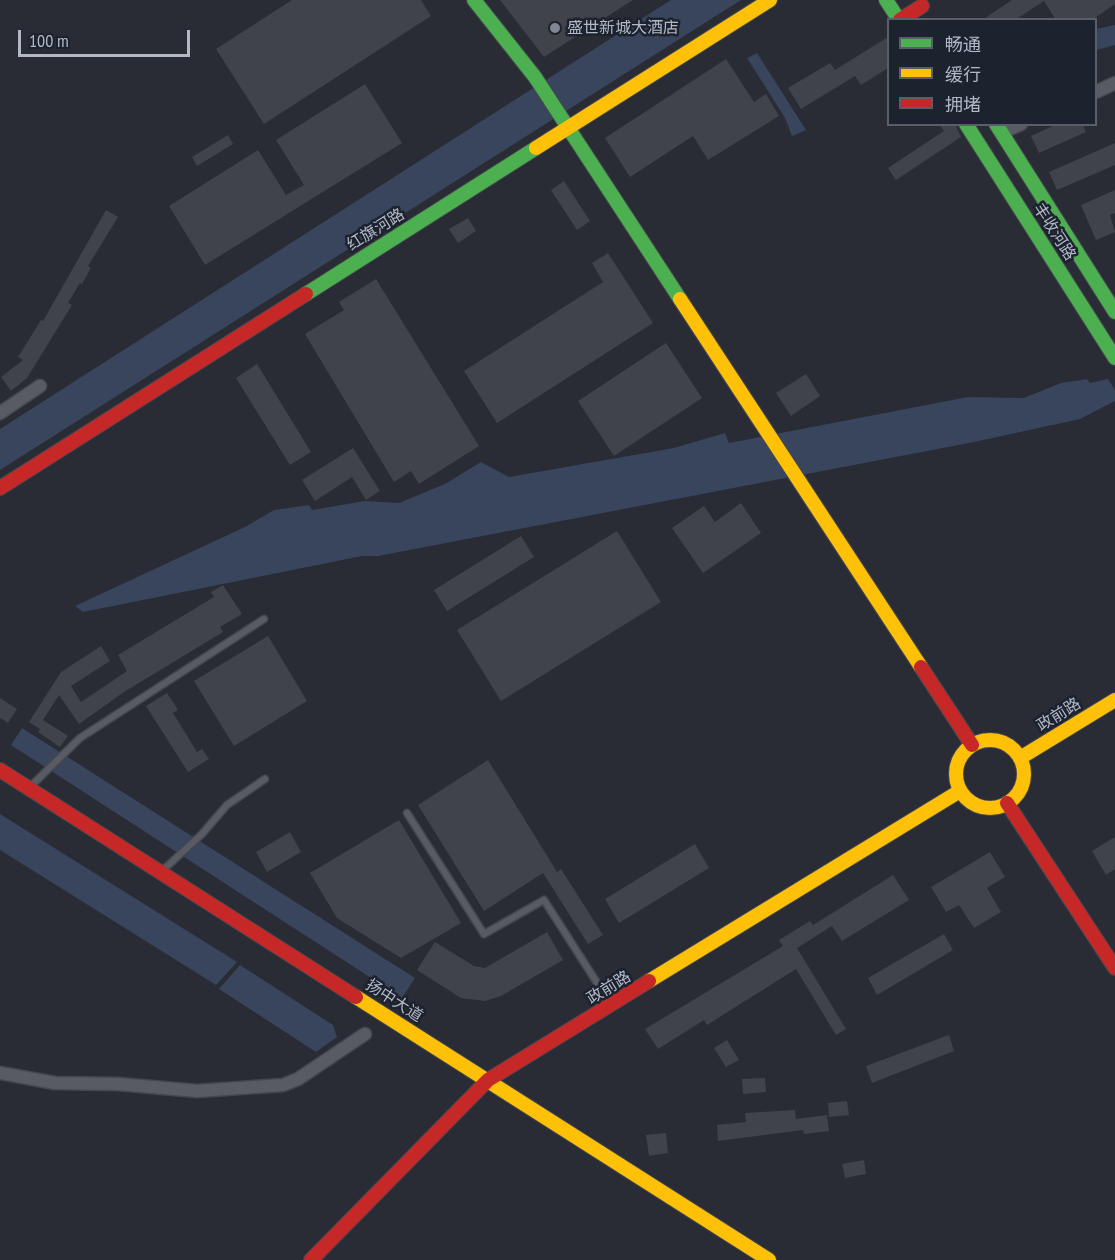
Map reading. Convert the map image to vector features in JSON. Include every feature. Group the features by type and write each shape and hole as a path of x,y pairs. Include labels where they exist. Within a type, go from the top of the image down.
{"street":[{"path":"474,0 535,77 972,745"},
{"name":"红旗河路","path":"0,488 565,125 770,0"},
{"path":"886,0 898,18"},
{"path":"902,18 923,2 929,18"},
{"path":"1097,91 1115,83"},
{"name":"丰收河路","path":"967,126 1115,358"},
{"path":"999,129 1115,312"},
{"path":"1060,273 1082,260"},
{"path":"0,413 40,386"},
{"name":"政前路","path":"1020,758 1115,700"},
{"path":"985,740 999,741 1011,747 1020,758 1024,771 1023,784 1017,795 1007,804 995,808 981,807 969,801 960,791 956,779 957,766 962,754 972,745 985,740"},
{"name":"扬中大道","path":"0,770 161,872 745,1260"},
{"name":"扬中大道","path":"0,785 769,1260"},
{"name":"政前路","path":"311,1260 484,1085 960,791"},
{"path":"1007,804 1115,968"},
{"path":"0,1073 55,1083 118,1084 196,1091 283,1085 298,1079 365,1034"}],"lane":[{"path":"29,788 80,738 264,619"},
{"path":"161,872 202,834 227,805 265,779"},
{"path":"407,813 484,934 544,900 612,1006"}],"water":[{"path":"671,0 741,0 0,470 0,429"},
{"path":"1115,25 1115,45 1097,50 1097,29"},
{"path":"757,53 806,130 792,136 785,118 747,58"},
{"path":"1087,379 1090,383 1108,379 1115,390 1115,401 1080,419 974,442 378,556 362,556 83,612 75,606 245,527 274,510 309,505 312,510 365,501 399,503 445,484 481,462 509,477 674,448 725,433 729,443 968,397 1024,398 1061,383"},
{"path":"22,728 415,978 402,998 11,745"},
{"path":"0,814 237,962 216,985 0,850"},
{"path":"240,965 333,1025 337,1037 316,1052 219,989"}],"building":[{"path":"292,0 421,0 431,16 264,124 216,49"},
{"name":"盛世新城大酒店","path":"500,0 633,0 544,57"},
{"path":"1012,0 1115,0 1115,4 1095,18 1055,18 1044,1 1018,18 985,18"},
{"path":"887,38 887,69 861,85 855,76 801,109 788,88 830,63 835,70"},
{"path":"726,59 754,102 766,94 779,116 708,160 693,136 630,177 605,138"},
{"path":"365,84 402,143 205,265 169,206 258,150 286,195 304,185 276,140"},
{"path":"940,126 956,126 961,137 896,180 888,168 944,131"},
{"path":"1053,126 1084,126 1086,132 1039,153 1031,136"},
{"path":"228,135 233,144 197,166 192,157"},
{"path":"1115,143 1115,165 1057,190 1049,172"},
{"path":"564,181 590,221 577,230 551,190"},
{"path":"1115,190 1115,213 1110,215 1115,232 1096,240 1081,205"},
{"path":"106,210 118,217 88,266 91,268 82,284 80,283 68,303 72,305 27,378 11,391 1,377 23,360 18,357 41,320 43,321"},
{"path":"468,218 476,231 458,243 449,229"},
{"path":"608,253 653,323 497,423 464,371 603,282 592,263"},
{"path":"376,279 479,446 419,484 411,471 394,482 305,334 344,310 339,302"},
{"path":"666,343 702,398 614,456 578,401"},
{"path":"257,364 311,452 290,465 236,378"},
{"path":"806,374 820,396 791,416 776,393"},
{"path":"353,448 380,491 366,500 352,477 315,501 302,480"},
{"path":"741,503 761,533 703,573 672,528 704,506 715,522"},
{"path":"617,531 661,602 501,701 457,630"},
{"path":"521,536 534,557 447,611 434,590"},
{"path":"223,585 242,614 220,627 223,632 124,692 79,724 59,695 43,720 68,736 60,747 38,732 40,729 29,722 61,672 101,646 110,661 71,686 81,702 127,671 118,655 214,597 211,592"},
{"path":"268,636 307,701 234,746 194,681"},
{"path":"167,693 178,710 173,713 197,752 202,749 209,759 188,772 146,706"},
{"path":"0,698 17,709 8,723 0,718"},
{"path":"488,760 557,872 561,869 603,935 588,944 543,873 484,911 418,805"},
{"path":"399,820 461,923 401,958 337,918 310,873"},
{"path":"290,832 301,852 267,872 256,852"},
{"path":"1115,837 1115,869 1106,875 1092,851"},
{"path":"695,844 709,868 619,923 605,899"},
{"path":"990,852 1005,877 987,888 1001,912 974,928 959,905 946,912 931,887"},
{"path":"893,875 909,900 842,941 832,926 797,948 846,1029 836,1035 796,969 707,1025 704,1020 658,1049 645,1029 783,946 779,940 810,921 813,925"},
{"path":"547,932 563,960 501,996 485,1001 461,998 417,970 435,942 474,966 485,968"},
{"path":"944,934 953,950 877,995 868,978"},
{"path":"949,1035 954,1051 872,1083 866,1066"},
{"path":"727,1040 739,1060 726,1067 714,1048"},
{"path":"765,1078 766,1092 743,1094 742,1079"},
{"path":"847,1101 849,1115 829,1117 828,1103"},
{"path":"795,1110 796,1119 827,1115 829,1131 804,1134 803,1130 718,1141 717,1125 746,1122 745,1113"},
{"path":"666,1133 668,1153 649,1156 646,1135"},
{"path":"864,1160 866,1174 845,1178 842,1164"}],"traffic: fast":[{"path":"474,0 535,77 680,299"},
{"path":"886,0 898,18"},
{"path":"967,126 1115,358"},
{"path":"997,126 1115,312"},
{"path":"306,294 536,148"}],"traffic: slow":[{"path":"536,148 770,0"},
{"path":"680,299 921,667"},
{"path":"1020,758 1115,700"},
{"path":"990,740 1003,743 1014,750 1021,761 1024,774 1021,787 1014,798 1003,805 990,808 977,805 966,798 959,787 956,774 959,761 966,750 977,743 990,740"},
{"path":"649,981 960,791"},
{"path":"356,997 769,1260"}],"traffic: jam":[{"path":"903,18 922,6"},
{"path":"0,488 306,294"},
{"path":"921,667 972,745"},
{"path":"0,770 356,997"},
{"path":"1007,803 1115,968"},
{"path":"311,1260 488,1080 649,981"}],"place":[{"name":"盛世新城大酒店","path":"555,28"}]}
